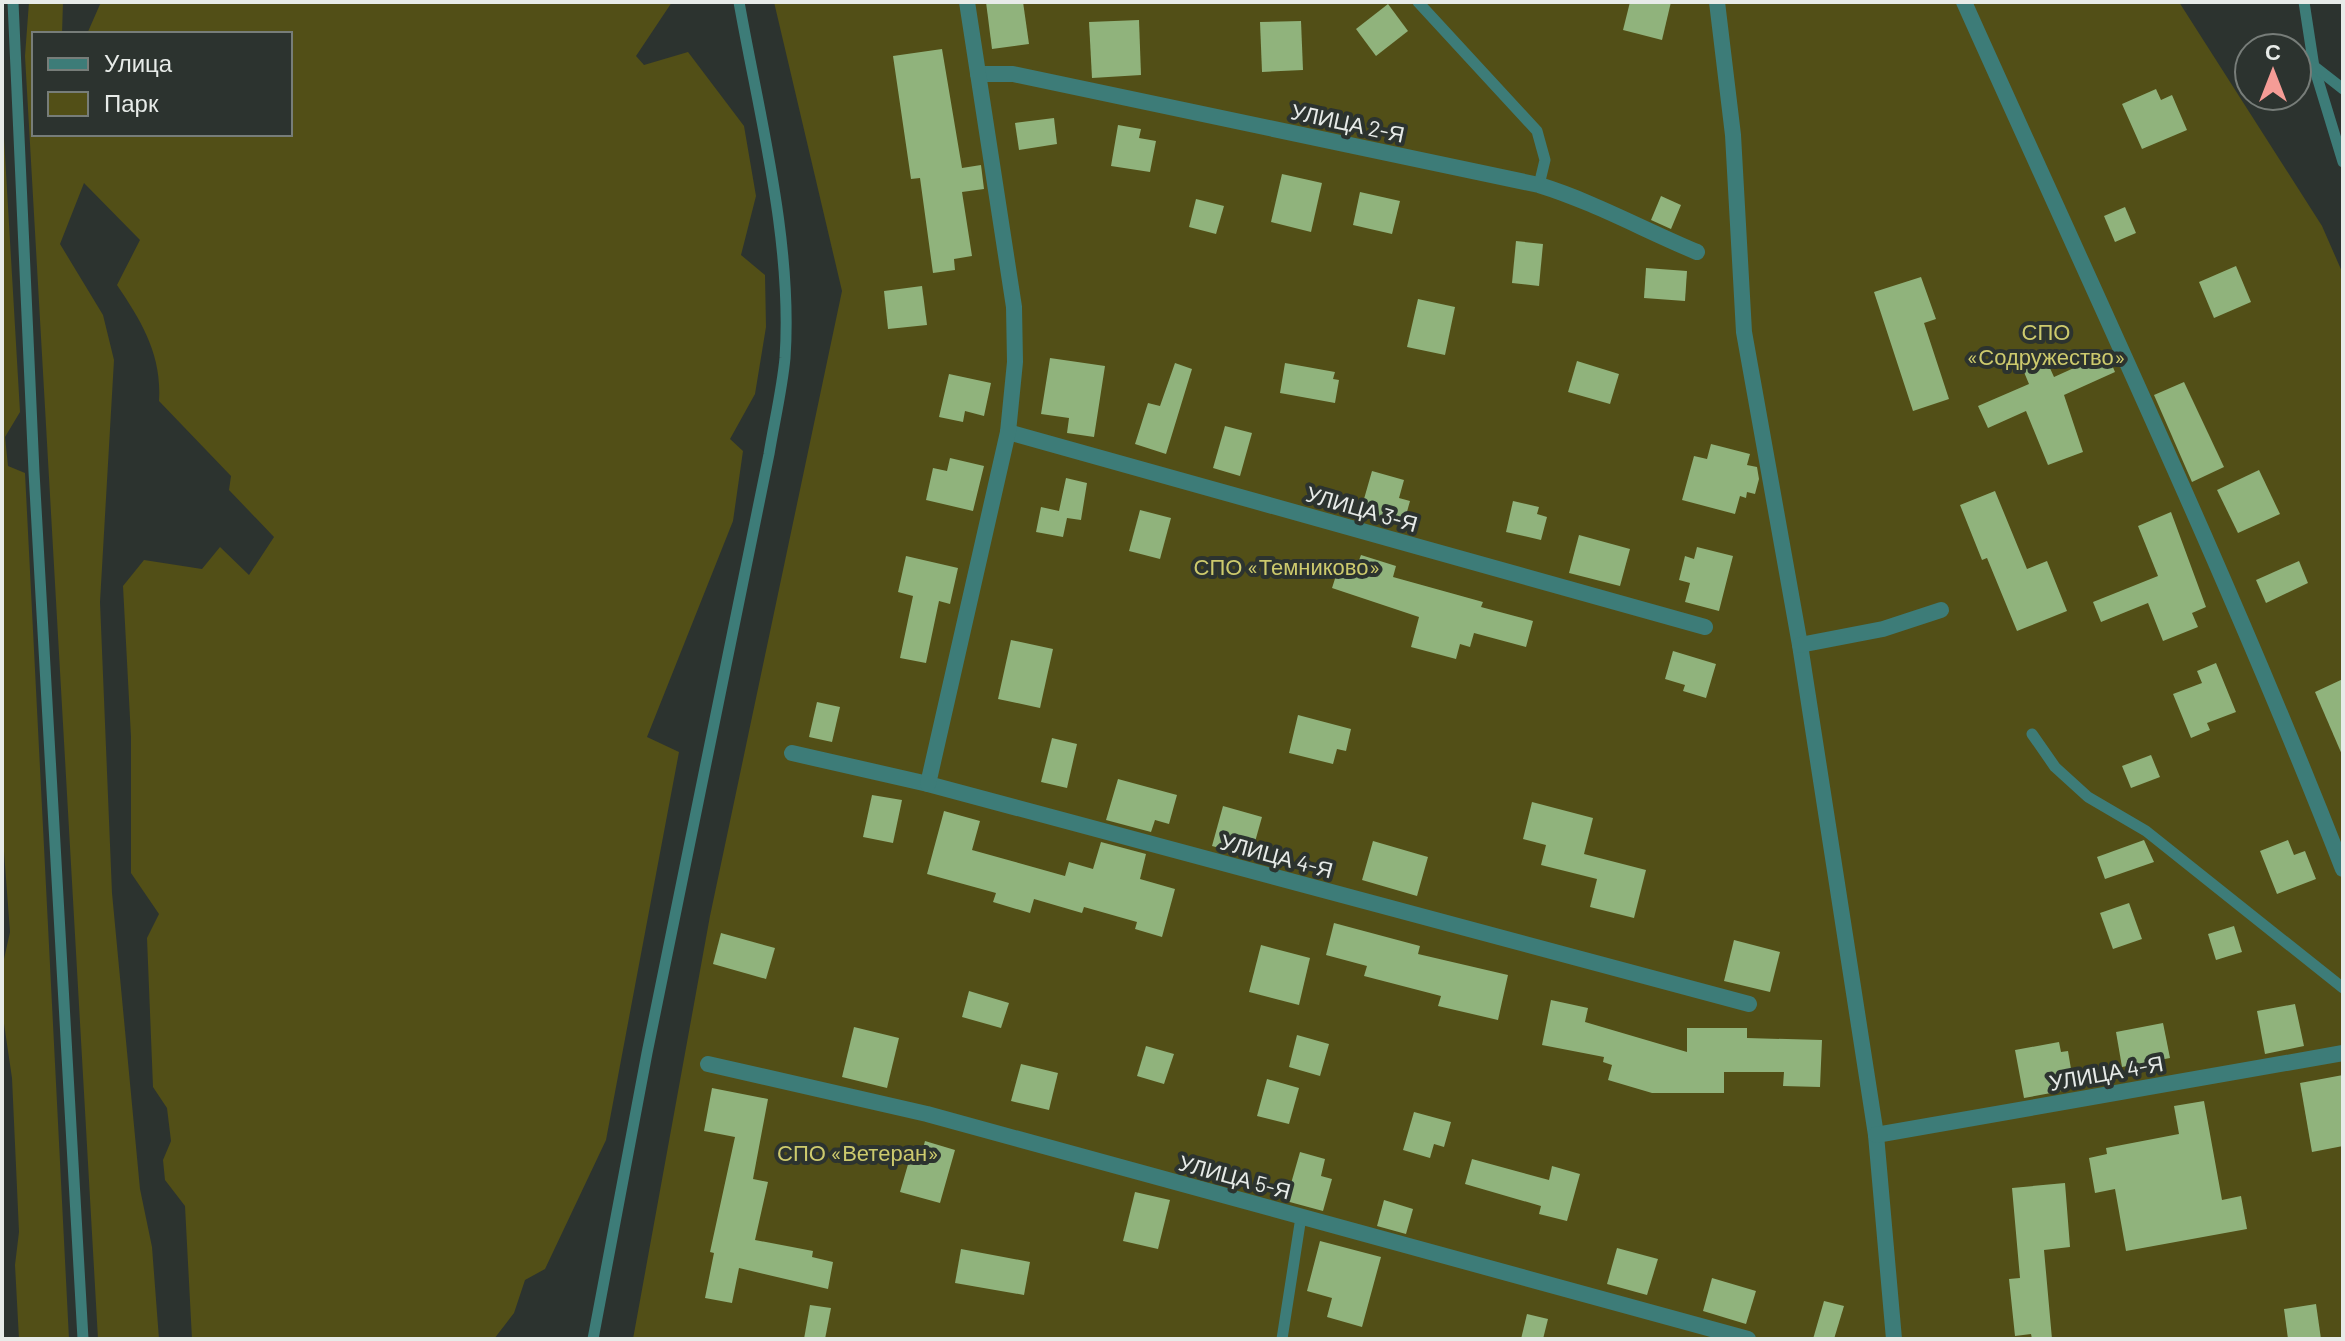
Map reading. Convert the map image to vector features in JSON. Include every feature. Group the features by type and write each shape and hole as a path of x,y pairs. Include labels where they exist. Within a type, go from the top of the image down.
{"street":[{"path":"928,784 1008,432 1015,362 1014,307 967,2"},
{"path":"1717,2 1733,135 1744,332 1800,645 1876,1135 1894,1339"},
{"path":"1964,2 2246,632 2343,869"},
{"name":"УЛИЦА 2-Я","path":"978,74 1013,74 1539,185 1583,199 1631,225 1697,252"},
{"name":"УЛИЦА 3-Я","path":"1008,432 1705,627"},
{"path":"1800,645 1883,629 1941,610"},
{"name":"УЛИЦА 4-Я","path":"792,753 928,784 1749,1004"},
{"name":"УЛИЦА 4-Я","path":"1876,1135 2343,1053"},
{"name":"УЛИЦА 5-Я","path":"708,1064 927,1114 1748,1339"}],"lane":[{"path":"13,2 34,472 83,1339"},
{"path":"593,1339 647,1053 769,454 785,359 784,305 775,207 739,2"},
{"path":"1418,2 1537,131 1545,160 1539,185"},
{"path":"2304,2 2314,67 2343,162"},
{"path":"2314,67 2343,89"},
{"path":"2032,734 2055,767 2088,797 2146,831 2343,988"},
{"path":"1282,1339 1301,1217"}],"green space":[{"path":"29,2 63,2 62,32 32,32 32,136 292,136 292,32 88,32 101,2 672,2 636,56 644,65 688,52 744,126 756,196 741,255 765,275 766,327 755,394 730,439 743,451 733,521 647,737 679,752 606,1140 545,1269 525,1280 514,1313 494,1339 192,1339 185,1206 165,1180 163,1160 171,1141 167,1108 153,1087 147,938 159,914 131,873 131,737 123,586 144,560 202,569 220,547 249,575 274,537 229,490 231,476 159,401 154,354 135,312 117,285 140,240 84,183 60,244 103,315 114,360 100,602 112,893 140,1189 152,1247 159,1339 98,1339 25,56"},
{"path":"774,2 2179,2 2233,87 2233,112 2249,112 2322,226 2343,274 2343,1339 633,1339 710,916 842,291"},
{"path":"2,104 20,412 5,437 8,466 25,473 69,1339 19,1339 15,1265 19,1232 12,1078 2,1010 2,968 10,932 2,825"}],"building":[{"path":"986,2 1023,2 1029,44 992,49"},
{"path":"1630,2 1671,2 1662,40 1623,30"},
{"path":"1388,4 1408,31 1376,56 1356,29"},
{"path":"1139,20 1141,75 1092,78 1089,22"},
{"path":"1301,21 1303,70 1262,72 1260,22"},
{"path":"942,49 962,168 981,165 984,189 962,192 972,256 954,259 955,270 933,273 920,178 911,179 893,56"},
{"path":"2156,89 2161,100 2172,95 2187,130 2142,149 2122,104"},
{"path":"1054,118 1057,144 1019,150 1015,123"},
{"path":"1118,125 1141,129 1139,138 1156,141 1150,172 1111,166"},
{"path":"1282,174 1322,183 1311,232 1271,222"},
{"path":"1360,192 1400,201 1392,234 1353,225"},
{"path":"1661,196 1681,205 1671,229 1651,220"},
{"path":"1196,199 1224,206 1216,234 1189,227"},
{"path":"2125,207 2136,233 2115,242 2104,216"},
{"path":"1516,241 1543,244 1539,286 1512,283"},
{"path":"2236,266 2251,302 2214,318 2199,282"},
{"path":"1646,268 1687,271 1685,301 1644,298"},
{"path":"1921,277 1936,319 1924,323 1949,399 1913,411 1874,292"},
{"path":"922,286 927,325 888,329 884,291"},
{"path":"1418,299 1455,307 1445,355 1407,347"},
{"path":"2107,353 2115,372 2064,395 2083,452 2048,465 2026,411 1988,428 1978,406 2029,384 2021,365 2044,355 2054,377"},
{"path":"1050,358 1105,366 1094,437 1067,433 1069,418 1041,414"},
{"path":"1577,361 1619,374 1610,404 1568,392"},
{"path":"1175,363 1192,369 1166,454 1135,444 1148,403 1160,406"},
{"path":"1285,363 1335,372 1333,379 1339,380 1335,403 1280,393"},
{"path":"949,374 991,383 984,416 965,411 963,422 939,417"},
{"path":"2184,382 2224,467 2192,482 2154,395"},
{"path":"1225,426 1252,433 1240,476 1213,468"},
{"path":"1711,444 1750,454 1747,465 1757,467 1759,479 1755,494 1747,492 1746,498 1740,496 1735,514 1682,500 1694,456 1707,459"},
{"path":"950,458 984,466 973,511 926,500 933,468 947,471"},
{"path":"2259,470 2280,514 2238,533 2217,490"},
{"path":"1372,471 1404,480 1399,498 1410,501 1403,526 1360,513"},
{"path":"1066,478 1087,483 1081,520 1067,518 1063,537 1036,532 1041,507 1059,511"},
{"path":"1995,491 2027,569 2047,561 2067,611 2017,631 1987,558 1982,560 1960,505"},
{"path":"1513,501 1539,507 1537,514 1547,517 1541,540 1506,532"},
{"path":"1140,510 1171,518 1160,559 1129,551"},
{"path":"2171,512 2206,607 2192,613 2198,627 2163,641 2148,603 2101,622 2093,602 2158,576 2138,526"},
{"path":"1579,535 1630,549 1620,586 1569,573"},
{"path":"1697,547 1733,556 1719,611 1685,602 1690,583 1679,580 1685,556 1694,559"},
{"path":"1361,555 1396,566 1393,577 1483,602 1481,607 1533,621 1526,647 1474,633 1470,647 1460,644 1456,659 1411,647 1419,617 1332,588 1340,563 1356,568"},
{"path":"906,556 958,568 950,604 939,601 926,663 900,658 913,596 898,592"},
{"path":"2299,561 2308,583 2266,603 2256,580"},
{"path":"1011,640 1053,649 1040,708 998,699"},
{"path":"1673,651 1716,664 1706,698 1683,691 1685,685 1665,679"},
{"path":"2216,663 2236,712 2207,723 2210,730 2191,738 2173,694 2202,683 2197,671"},
{"path":"2343,679 2343,757 2315,692"},
{"path":"817,702 840,707 832,742 809,737"},
{"path":"1298,715 1351,729 1346,751 1337,749 1333,764 1289,753"},
{"path":"1052,738 1077,744 1067,788 1041,782"},
{"path":"2151,755 2160,777 2131,788 2122,766"},
{"path":"1118,779 1177,795 1169,824 1155,820 1151,832 1106,820"},
{"path":"872,795 902,800 893,843 863,837"},
{"path":"1532,802 1593,818 1584,854 1646,870 1634,918 1590,907 1597,879 1541,865 1546,845 1523,839"},
{"path":"1223,806 1262,817 1251,856 1212,846"},
{"path":"944,811 980,821 972,850 1065,876 1069,862 1093,869 1101,842 1146,854 1140,879 1175,889 1162,937 1135,929 1137,922 1084,907 1082,913 1034,899 1030,913 993,902 996,893 927,874"},
{"path":"2144,840 2154,862 2105,879 2097,857"},
{"path":"2288,840 2294,855 2305,851 2316,879 2277,894 2260,851"},
{"path":"1373,841 1428,857 1417,896 1362,880"},
{"path":"2129,903 2142,939 2113,949 2100,913"},
{"path":"1334,923 1420,946 1418,954 1508,975 1498,1020 1438,1006 1441,996 1364,976 1367,966 1326,955"},
{"path":"2234,926 2242,952 2216,960 2208,934"},
{"path":"721,933 775,948 766,979 713,964"},
{"path":"1734,940 1780,952 1770,992 1724,981"},
{"path":"1261,945 1310,958 1299,1005 1249,992"},
{"path":"969,991 1009,1003 1001,1028 962,1017"},
{"path":"1551,1000 1588,1008 1585,1022 1687,1052 1687,1028 1747,1028 1747,1038 1822,1040 1820,1087 1783,1086 1784,1072 1724,1072 1724,1093 1652,1093 1608,1080 1612,1065 1603,1062 1604,1057 1542,1045"},
{"path":"2295,1004 2304,1046 2265,1054 2257,1011"},
{"path":"2163,1023 2170,1058 2122,1067 2116,1032"},
{"path":"854,1027 899,1038 887,1088 842,1077"},
{"path":"1297,1035 1329,1044 1320,1076 1289,1067"},
{"path":"2059,1042 2061,1052 2068,1051 2072,1075 2065,1077 2067,1090 2024,1098 2015,1050"},
{"path":"1146,1046 1174,1054 1164,1084 1137,1076"},
{"path":"1021,1064 1058,1073 1049,1110 1011,1101"},
{"path":"2343,1075 2343,1146 2312,1152 2300,1083"},
{"path":"1267,1079 1299,1088 1289,1124 1257,1116"},
{"path":"712,1088 768,1099 753,1179 768,1182 755,1240 813,1251 812,1257 833,1262 828,1289 739,1268 732,1303 705,1298 714,1253 710,1252 735,1137 704,1131"},
{"path":"2204,1101 2222,1200 2241,1196 2247,1229 2126,1251 2115,1189 2095,1193 2089,1158 2107,1154 2106,1148 2179,1134 2174,1106"},
{"path":"1414,1112 1451,1122 1444,1147 1434,1144 1430,1158 1403,1150"},
{"path":"925,1141 955,1150 940,1203 900,1192 911,1154 921,1156"},
{"path":"1300,1152 1325,1159 1321,1176 1332,1179 1323,1211 1286,1201"},
{"path":"1472,1159 1549,1180 1552,1166 1580,1174 1567,1221 1539,1214 1541,1206 1465,1184"},
{"path":"2065,1183 2070,1247 2044,1250 2052,1339 2032,1339 2031,1334 2015,1336 2009,1279 2020,1278 2012,1188"},
{"path":"1135,1192 1170,1200 1158,1249 1123,1241"},
{"path":"1384,1200 1413,1209 1406,1234 1377,1226"},
{"path":"1320,1241 1381,1257 1362,1327 1327,1317 1332,1298 1307,1291"},
{"path":"1617,1248 1658,1259 1647,1295 1607,1284"},
{"path":"961,1249 1030,1262 1024,1295 955,1283"},
{"path":"1712,1278 1756,1291 1746,1324 1703,1311"},
{"path":"1824,1301 1844,1306 1834,1339 1813,1339"},
{"path":"2316,1304 2321,1339 2288,1339 2284,1309"},
{"path":"810,1305 831,1308 825,1339 804,1339"},
{"path":"1527,1314 1548,1319 1543,1339 1521,1339"}],"park label":[{"name":"СПО «Содружество»","path":"2046,344"},
{"name":"СПО «Темниково»","path":"1287,566"},
{"name":"СПО «Ветеран»","path":"858,1152"}]}
